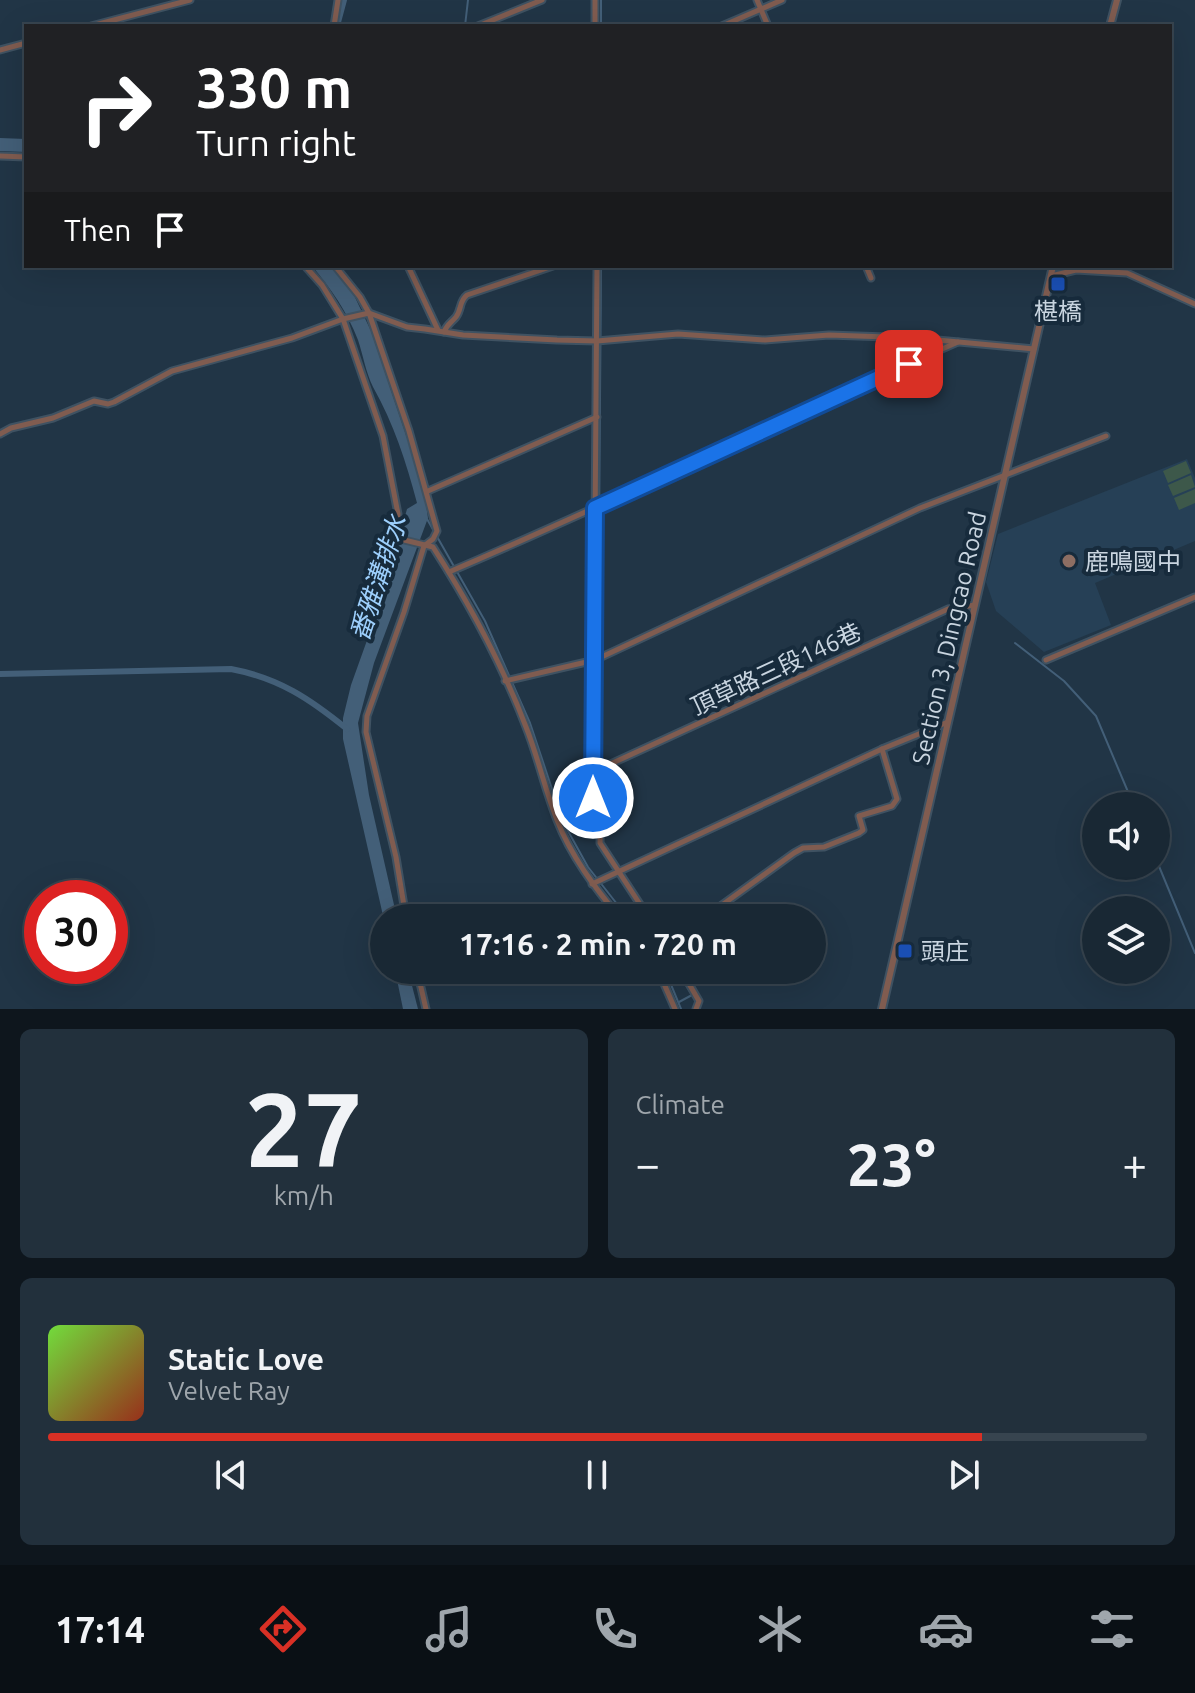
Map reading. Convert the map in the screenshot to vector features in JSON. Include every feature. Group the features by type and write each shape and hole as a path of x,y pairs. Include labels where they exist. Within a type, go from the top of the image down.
{"street":[{"path":"98,24 190,0"},
{"path":"334,24 338,0"},
{"path":"483,24 542,0"},
{"path":"595,0 595,24"},
{"path":"757,0 767,24"},
{"path":"727,24 782,0"},
{"path":"1111,24 1117,0"},
{"path":"0,50 24,44"},
{"path":"0,156 24,157"},
{"path":"307,268 322,285 343,319 383,436 398,514 396,538 433,547 453,570 509,681 558,822 592,884 608,904"},
{"path":"337,268 369,313 428,491 435,537 424,546 367,716 366,732 396,857 404,904"},
{"path":"409,268 441,331"},
{"path":"441,331 457,316 461,301 467,295 547,268"},
{"path":"597,268 593,798 601,803 600,843 640,904"},
{"path":"867,268 871,278"},
{"name":"Section 3, Dingcao Road","path":"882,1009 1053,268"},
{"path":"1051,276 1076,270 1127,273 1195,304"},
{"path":"0,434 11,428 53,418 94,401 114,402 172,371 369,313 407,327 597,341 678,334 742,340 829,335 1034,349"},
{"path":"453,570 959,342"},
{"path":"428,491 597,417"},
{"path":"509,681 595,660 880,526 1106,436"},
{"path":"1046,660 1195,597"},
{"name":"頂草路三段146巷","path":"593,772 948,609 975,605"},
{"path":"592,884 882,749 948,722"},
{"path":"723,904 794,853 803,848 824,847 859,833 863,830 859,816 892,806 897,799 882,749"},
{"path":"420,984 426,1009"},
{"path":"664,984 675,1009"},
{"path":"689,984 699,1001 696,1009"}],"shaded area":[{"path":"0,138 24,139 24,152 0,151"},
{"path":"314,268 332,268 353,293 371,331 409,444 428,518 374,663 358,723 369,795 394,904 380,904 343,739 343,718 351,685 384,593 407,509 417,503 399,444 371,382 354,329"},
{"name":"鹿鳴國中","path":"1187,459 1195,478 1195,541 1095,583 1111,625 1044,652 996,611 986,582 998,534"},
{"path":"398,984 412,984 418,1009 403,1009"}],"green space":[{"path":"1186,461 1191,473 1168,483 1163,471"},
{"path":"1191,475 1195,487 1173,496 1168,485"},
{"path":"1195,489 1195,503 1179,510 1174,498"}],"waterway":[{"path":"338,24 344,0"},
{"path":"465,24 468,0"},
{"path":"601,0 601,24"},
{"path":"597,797 601,268"},
{"path":"427,519 485,621 530,723 563,822 588,867 617,904"},
{"path":"1015,643 1064,681 1096,716 1128,792"},
{"path":"0,674 231,669 264,678 293,691 347,729"},
{"path":"597,803 599,844"},
{"path":"1165,880 1195,953"},
{"path":"632,897 636,904"},
{"path":"671,984 681,1009"},
{"path":"679,1002 692,995 685,984"}],"place":[{"name":"椹橋","path":"1058,284"},
{"name":"鹿鳴國中","path":"1069,561"},
{"name":"頭庄","path":"905,951"}],"route":[{"path":"593,798 595,508 909,364"}],"water label":[{"name":"番雅溝排水","path":"378,578"}]}
